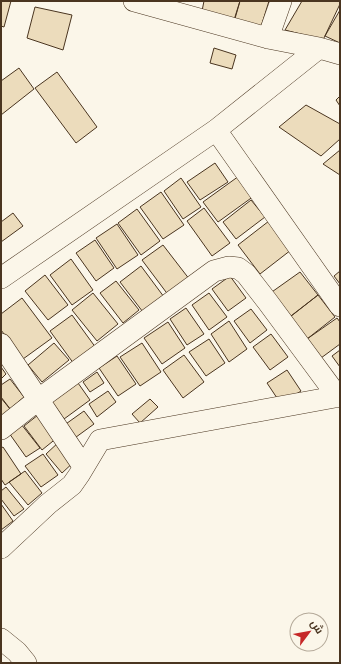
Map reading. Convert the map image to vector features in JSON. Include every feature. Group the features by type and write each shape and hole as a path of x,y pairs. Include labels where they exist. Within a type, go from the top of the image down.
{"street":[{"path":"134,1 268,38 319,48 340,54"},
{"path":"268,38 281,1"},
{"path":"1,278 216,130 319,48"},
{"path":"216,130 340,306"},
{"path":"1,429 39,399 214,271 229,267 238,268 246,274 339,397 100,440 72,485 48,504 1,548"},
{"path":"1,344 83,466"},
{"path":"1,639 16,659"}],"building":[{"path":"1,1 11,1 4,27 1,26"},
{"path":"204,1 240,1 234,20 202,11"},
{"path":"240,1 269,1 260,30 234,22"},
{"path":"302,1 340,1 323,40 285,30"},
{"path":"35,7 72,15 63,50 27,38"},
{"path":"340,10 340,43 325,36"},
{"path":"214,48 236,55 232,69 210,63"},
{"path":"19,68 34,89 1,115 1,81"},
{"path":"57,72 97,127 76,143 35,88"},
{"path":"340,96 340,106 336,100"},
{"path":"306,105 340,124 340,139 321,156 279,127"},
{"path":"340,150 340,175 323,164"},
{"path":"215,163 228,182 200,200 187,182"},
{"path":"239,176 254,196 218,222 203,202"},
{"path":"181,178 201,207 183,219 164,191"},
{"path":"161,192 184,225 163,239 140,207"},
{"path":"251,200 265,217 236,239 223,222"},
{"path":"204,208 230,243 212,256 187,221"},
{"path":"137,209 160,241 141,255 118,223"},
{"path":"13,213 23,226 1,242 1,222"},
{"path":"269,221 291,250 260,274 238,245"},
{"path":"117,224 138,255 117,269 96,238"},
{"path":"95,240 114,268 96,281 76,253"},
{"path":"163,245 190,280 169,296 142,260"},
{"path":"71,259 93,290 72,305 50,275"},
{"path":"141,266 167,301 146,316 120,282"},
{"path":"340,271 340,284 334,276"},
{"path":"300,272 318,295 287,319 269,294"},
{"path":"45,275 68,305 48,320 25,291"},
{"path":"230,276 246,298 228,311 212,289"},
{"path":"116,281 139,310 123,323 100,293"},
{"path":"93,293 118,324 97,341 72,310"},
{"path":"209,293 227,317 209,330 192,305"},
{"path":"318,295 335,317 307,339 290,317"},
{"path":"22,298 52,338 23,359 1,330 1,314"},
{"path":"186,308 204,334 187,345 170,319"},
{"path":"251,309 267,330 250,343 234,321"},
{"path":"72,315 96,348 74,364 50,331"},
{"path":"337,318 340,322 340,344 321,358 307,339"},
{"path":"229,321 247,349 229,362 211,334"},
{"path":"168,322 185,348 162,364 144,338"},
{"path":"271,334 288,357 270,370 253,347"},
{"path":"209,339 225,363 206,376 189,352"},
{"path":"54,343 69,360 42,382 28,365"},
{"path":"142,343 161,372 140,386 120,357"},
{"path":"340,350 340,367 332,356"},
{"path":"184,355 204,382 183,398 163,370"},
{"path":"117,356 136,384 118,396 99,368"},
{"path":"1,367 6,374 1,379"},
{"path":"287,370 301,391 281,404 267,383"},
{"path":"97,372 104,383 90,392 83,382"},
{"path":"10,379 24,397 10,409 1,398 1,385"},
{"path":"78,383 90,400 64,419 52,402"},
{"path":"108,391 116,402 97,417 89,404"},
{"path":"1,397 11,410 1,418"},
{"path":"150,399 158,407 140,423 132,414"},
{"path":"84,411 94,424 72,440 63,426"},
{"path":"38,415 58,437 42,450 24,426"},
{"path":"21,424 40,448 26,457 9,433"},
{"path":"60,441 76,460 62,473 46,454"},
{"path":"3,447 21,474 5,485 1,479 1,448"},
{"path":"43,454 58,475 41,487 25,466"},
{"path":"25,471 42,493 28,505 9,482"},
{"path":"6,487 24,509 14,516 1,499 1,491"},
{"path":"1,504 13,521 1,530"}]}
